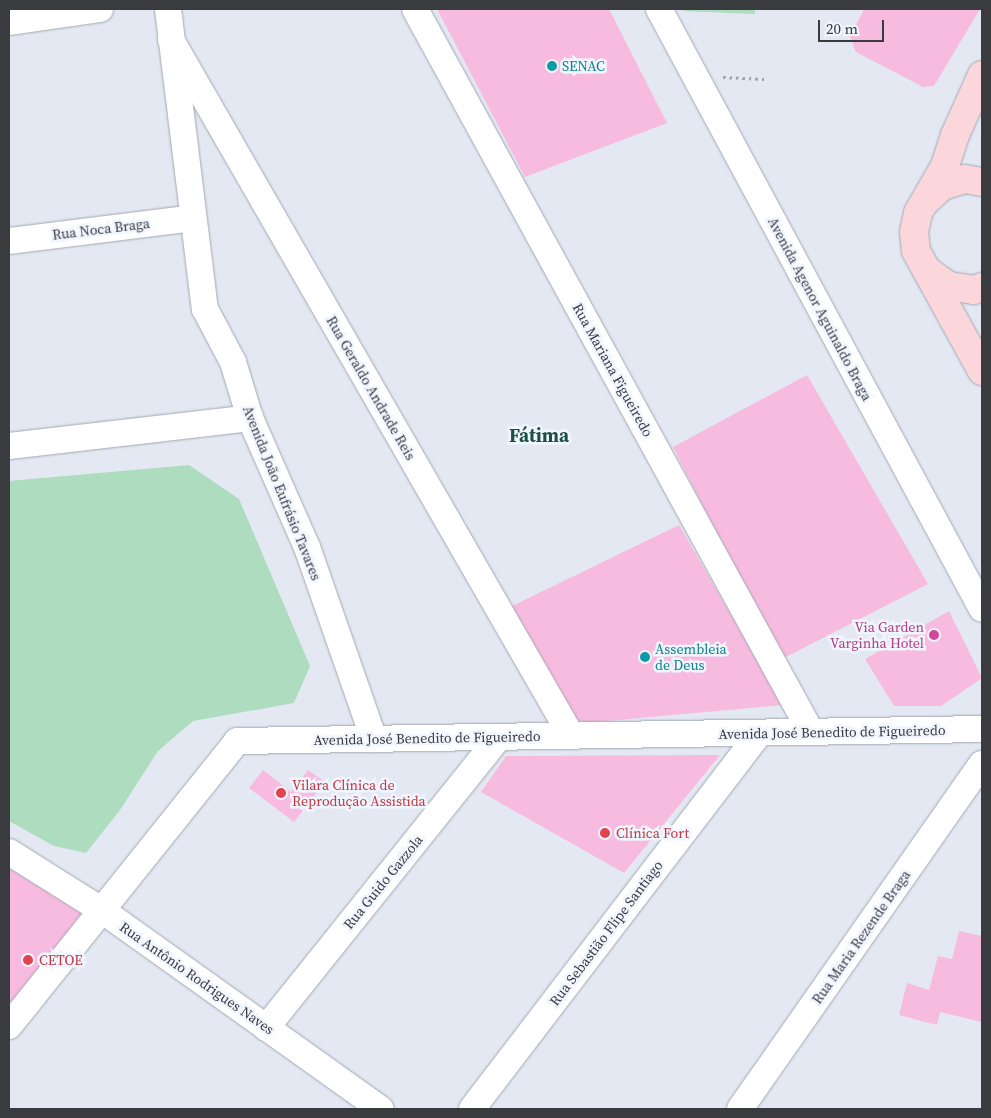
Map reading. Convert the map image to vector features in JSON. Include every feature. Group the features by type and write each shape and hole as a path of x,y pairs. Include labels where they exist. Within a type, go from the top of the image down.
{"main road":[{"path":"982,75 955,135 945,166 924,202 914,232 916,251 982,371"},
{"path":"924,202 942,186 965,179 982,182"},
{"path":"928,272 949,286 974,290 982,287"}],"street":[{"path":"9,22 100,9"},
{"name":"Avenida João Eufrásio Tavares","path":"168,9 205,309 233,362 250,418 307,547 374,739"},
{"name":"Rua Mariana Figueiredo","path":"415,9 811,732"},
{"name":"Avenida Agenor Aguinaldo Braga","path":"658,9 982,609"},
{"name":"Rua Geraldo Andrade Reis","path":"171,40 571,736"},
{"name":"Rua Noca Braga","path":"9,241 193,218"},
{"path":"9,446 250,418"},
{"name":"Avenida José Benedito de Figueiredo","path":"9,1026 238,741 982,729"},
{"name":"Rua Sebastião Flipe Santiago","path":"472,1109 759,733"},
{"name":"Rua Guido Gazzola","path":"266,1028 499,737"},
{"name":"Rua Maria Rezende Braga","path":"740,1109 982,764"},
{"name":"Rua Antônio Rodrigues Naves","path":"9,852 103,911 381,1109"}],"path":[{"path":"694,76 764,79"}],"green space":[{"path":"683,9 755,9 755,14 683,11"},
{"path":"189,465 239,499 310,666 294,703 193,721 158,751 120,810 86,853 54,846 9,821 9,481"}],"building":[{"name":"SENAC","path":"437,9 609,9 667,123 525,177"},
{"path":"864,9 980,9 934,86 923,87 856,52 850,37"},
{"path":"807,375 928,584 780,660 673,447"},
{"name":"Assembleia de Deus","path":"679,525 783,705 573,724 508,608"},
{"name":"Via Garden Varginha Hotel","path":"949,611 982,678 941,706 894,706 865,659"},
{"name":"Clínica Fort","path":"720,755 624,873 481,792 506,756"},
{"path":"263,770 291,792 308,770 325,782 294,822 249,788"},
{"name":"CETOE","path":"9,868 86,916 9,1005"},
{"path":"959,931 982,936 982,1022 940,1012 937,1025 899,1015 907,983 929,990 938,956 952,959"}],"place":[{"name":"SENAC","path":"552,66"},
{"name":"Via Garden Varginha Hotel","path":"934,635"},
{"name":"Assembleia de Deus","path":"645,657"},
{"name":"Vilara Clínica de Reprodução Assistida","path":"281,793"},
{"name":"Clínica Fort","path":"605,833"},
{"name":"CETOE","path":"28,960"}],"district":[{"name":"Fátima","path":"539,436"}]}
